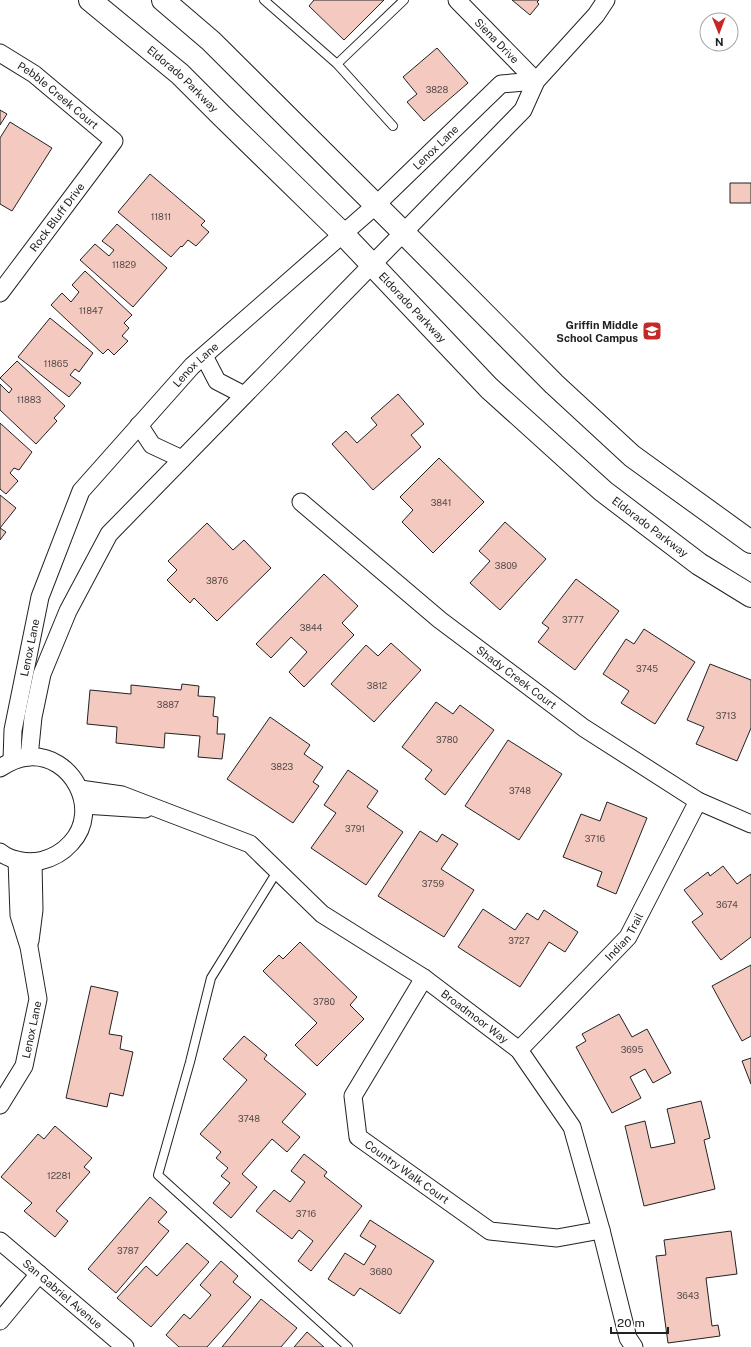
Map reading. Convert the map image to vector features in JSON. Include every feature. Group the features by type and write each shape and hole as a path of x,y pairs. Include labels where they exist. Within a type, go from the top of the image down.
{"main road":[{"name":"Eldorado Parkway","path":"90,0 180,74 343,234 489,388 603,491 699,564 751,596"},
{"path":"163,0 211,40 554,384 632,456 751,542"}],"street":[{"name":"Siena Drive","path":"457,0 536,81"},
{"name":"Lenox Lane","path":"29,757 33,717 42,674 68,611 108,534 523,110 536,81 596,15 606,0"},
{"name":"Pebble Creek Court","path":"0,53 34,74 114,141"},
{"name":"Lenox Lane","path":"6,764 40,597 81,490 192,366 376,205 502,84 536,81"},
{"name":"Rock Bluff Drive","path":"0,294 114,141"},
{"path":"204,356 217,381 244,395"},
{"path":"139,424 152,445 182,459"},
{"name":"Shady Creek Court","path":"301,502 440,620 584,728 698,801 751,824"},
{"path":"0,852 25,861 50,859 64,851 76,838 83,822 82,797 72,776 60,765 45,759 29,757 6,764"},
{"name":"Broadmoor Way","path":"82,797 163,811 250,844 322,914 424,978 519,1050 572,1128 602,1230 628,1338 634,1347"},
{"name":"Indian Trail","path":"519,1050 628,938 698,801"},
{"name":"Lenox Lane","path":"0,1105 24,1066 38,999 29,947 34,910 25,861"},
{"name":"Country Walk Court","path":"424,978 353,1096 358,1137 490,1231 558,1238 602,1230"},
{"name":"San Gabriel Avenue","path":"0,1241 125,1347"},
{"path":"0,1321 39,1274"}],"lane":[{"path":"264,0 337,64 393,126"},
{"path":"337,64 404,0"},
{"path":"278,870 211,978 190,1062 158,1175 348,1347"}],"building":[{"path":"314,0 384,0 344,40 309,6"},
{"path":"512,0 539,0 537,2 539,4 530,15"},
{"path":"437,48 468,83 424,121 407,102 417,94 403,77"},
{"path":"0,110 7,114 0,125"},
{"path":"10,122 52,148 12,211 0,204 0,138"},
{"path":"150,174 205,221 201,225 209,232 196,246 188,240 171,257 118,212"},
{"path":"730,183 751,183 751,203 730,203"},
{"path":"117,224 167,268 133,307 80,260 95,244 109,256 114,250 102,241"},
{"path":"85,271 132,315 124,323 129,328 122,336 128,341 114,355 108,349 103,354 51,305 62,293 71,302 79,292 72,285"},
{"path":"50,318 93,353 79,372 75,369 70,375 81,383 69,397 18,357"},
{"path":"17,361 65,406 54,418 57,421 36,444 0,410 0,384 9,393 12,389 0,378"},
{"path":"398,394 424,424 411,435 421,447 373,490 332,444 346,431 357,443 377,425 371,418"},
{"path":"0,423 32,452 19,470 14,468 10,473 18,481 6,494 0,489"},
{"path":"439,458 484,502 433,553 402,522 413,510 400,497"},
{"path":"0,495 16,508 0,528"},
{"path":"505,522 546,559 500,610 470,583 490,561 479,551"},
{"path":"207,523 233,550 244,540 271,568 217,621 194,598 190,603 167,580 177,570 168,561"},
{"path":"0,528 6,532 0,540"},
{"path":"324,574 358,606 342,623 354,635 304,687 289,672 307,652 291,637 271,658 256,644"},
{"path":"576,579 619,611 575,670 538,642 549,628 542,623"},
{"path":"644,629 695,662 655,724 621,703 629,691 603,674 626,639 634,644"},
{"path":"391,643 421,670 374,722 331,684 366,645 378,656"},
{"path":"710,664 751,680 751,728 737,761 696,744 704,727 687,720"},
{"path":"182,684 199,686 198,696 215,697 213,716 218,717 217,734 225,734 222,759 198,757 200,736 165,733 164,748 116,743 117,727 87,724 90,690 131,694 131,685 181,690"},
{"path":"436,702 453,714 460,705 494,730 445,795 425,779 432,770 402,747"},
{"path":"270,717 310,745 304,754 323,767 313,782 319,786 293,823 227,779"},
{"path":"508,740 562,774 519,840 465,806"},
{"path":"348,770 378,791 367,807 403,832 366,885 311,848 336,813 324,805"},
{"path":"607,802 647,818 616,894 597,886 602,872 563,857 581,814 600,821"},
{"path":"420,831 437,842 442,834 458,844 441,869 474,890 444,937 378,896"},
{"path":"723,866 737,884 751,874 751,937 721,960 692,922 703,914 684,890 708,872 710,876"},
{"path":"483,909 515,930 527,913 538,920 544,910 578,932 565,952 549,942 520,987 458,947"},
{"path":"300,942 357,997 350,1005 364,1019 317,1066 295,1045 317,1023 263,971 279,955 283,959"},
{"path":"751,965 751,1036 742,1041 712,986"},
{"path":"91,986 118,992 109,1034 122,1036 120,1049 133,1052 123,1096 110,1093 107,1107 66,1098"},
{"path":"619,1014 632,1037 647,1029 671,1073 653,1083 645,1069 630,1077 641,1098 612,1113 576,1047 586,1041 582,1034"},
{"path":"244,1036 267,1055 264,1059 306,1094 282,1122 300,1137 287,1152 272,1139 242,1174 257,1187 231,1218 213,1203 230,1183 221,1176 228,1168 216,1158 221,1152 200,1134 247,1080 223,1059"},
{"path":"751,1058 751,1084 742,1061"},
{"path":"701,1101 710,1138 704,1140 715,1189 644,1206 625,1126 645,1121 651,1148 675,1143 667,1109"},
{"path":"55,1126 92,1158 84,1167 90,1172 56,1211 68,1221 55,1237 24,1211 32,1203 1,1177 38,1134 44,1139"},
{"path":"304,1154 327,1172 324,1176 362,1206 311,1271 298,1261 313,1241 299,1230 292,1239 256,1211 274,1190 290,1202 305,1182 291,1171"},
{"path":"150,1197 167,1212 158,1222 169,1231 116,1293 88,1269"},
{"path":"370,1220 434,1261 400,1314 360,1288 354,1296 328,1279 345,1253 364,1265 376,1246 360,1236"},
{"path":"731,1231 737,1274 706,1278 712,1326 718,1325 720,1336 668,1343 656,1256 666,1255 664,1240"},
{"path":"187,1243 209,1262 151,1327 117,1298 146,1266 157,1276"},
{"path":"221,1261 238,1276 233,1282 251,1297 207,1347 179,1347 166,1335 184,1314 190,1319 211,1295 200,1285"},
{"path":"261,1299 297,1328 281,1347 222,1347"},
{"path":"307,1332 324,1347 294,1347"}],"place":[{"name":"Griffin Middle School Campus","path":"652,331"}]}
